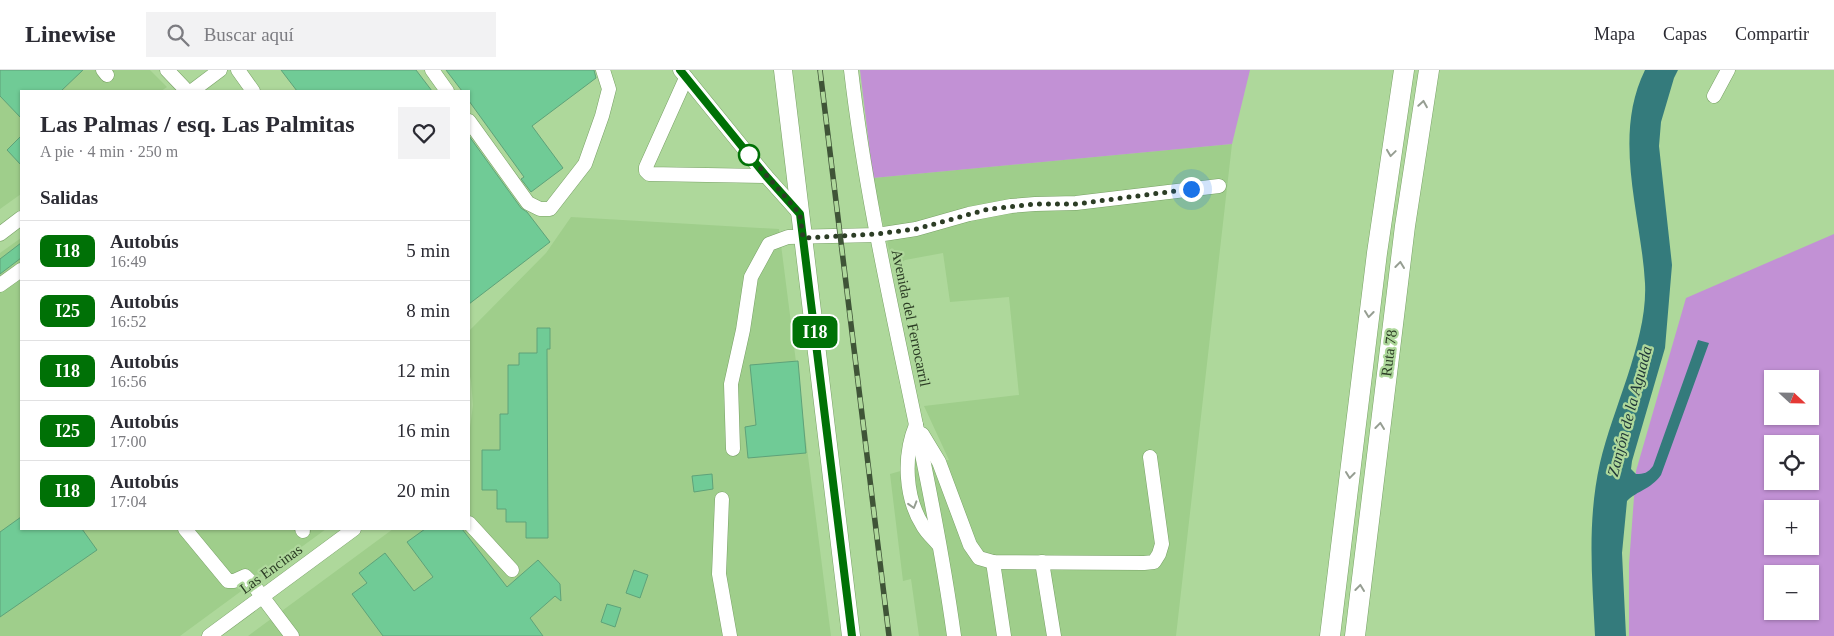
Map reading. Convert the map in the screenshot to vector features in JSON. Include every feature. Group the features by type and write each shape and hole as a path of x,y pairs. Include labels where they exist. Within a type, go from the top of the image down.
{"highway":[{"name":"Ruta 78","path":"1330,636 1377,253 1404,70"},
{"name":"Ruta 78","path":"1355,636 1405,226 1429,70"}],"main road":[{"path":"783,70 852,636"}],"street":[{"path":"167,70 186,90"},
{"path":"193,90 220,70"},
{"path":"238,70 252,90"},
{"path":"432,70 446,90"},
{"path":"470,122 528,204 540,210 550,209 585,164 602,116 609,89 603,70"},
{"name":"Avenida del Ferrocarril","path":"851,70 876,234 917,425 954,636"},
{"path":"1714,96 1728,70"},
{"path":"766,176 649,174 646,171 683,74 766,176 800,214"},
{"path":"733,449 731,384 743,330 751,276 769,244 788,238 876,234 916,229 989,209 1035,204 1076,204 1219,186"},
{"path":"0,234 20,219"},
{"path":"0,286 20,271"},
{"path":"917,425 910,442 908,458 912,501 923,527 938,544"},
{"path":"917,425 939,462 970,545 979,558 993,562 1154,562 1162,544 1150,456"},
{"path":"722,499 719,574 730,636"},
{"path":"470,524 512,570"},
{"path":"186,530 228,581 234,581 245,576 263,595 292,636"},
{"name":"Las Encinas","path":"209,636 353,530"},
{"path":"993,562 1004,636"},
{"path":"1042,562 1054,636"}],"shaded area":[{"path":"0,70 150,70 167,87 162,90 20,90 20,195 0,209"},
{"path":"860,70 1250,70 1232,144 873,178"},
{"path":"1232,144 1176,636 919,636 911,579 903,581 890,474 904,470 902,462 928,456 930,463 949,460 924,406 1019,395 1009,297 950,302 943,253 905,260 893,268 873,178"},
{"path":"571,217 779,229 831,636 248,636 392,530 470,530 470,428 473,405 470,376 470,330 546,253"},
{"path":"1834,234 1834,636 1629,636 1629,564 1636,471 1686,298"},
{"path":"20,239 20,530 325,530 180,636 0,636 0,253"}],"water":[{"name":"Zanjón de la Aguada","path":"1645,70 1678,70 1661,122 1659,146 1672,265 1665,348 1632,461 1631,469 1636,474 1646,473 1653,466 1698,340 1709,343 1661,475 1653,484 1627,501 1622,553 1626,636 1595,636 1591,549 1596,485 1606,441 1636,350 1644,305 1645,283 1629,148 1635,96"}],"building":[{"path":"0,70 83,70 62,90 20,90 20,117 0,96"},
{"path":"281,70 416,70 431,90 296,90"},
{"path":"446,70 594,70 596,78 532,126 563,168 531,192 521,179 524,177 470,102 470,90 461,90"},
{"path":"20,137 20,164 7,150"},
{"path":"470,137 521,208 527,212 550,242 470,303"},
{"path":"20,244 20,259 0,274 0,259"},
{"path":"537,328 550,328 550,349 547,349 548,538 526,538 526,522 506,522 506,509 497,509 497,490 482,490 482,450 500,450 500,414 508,414 508,365 519,365 519,353 537,353"},
{"path":"798,361 806,453 748,458 745,427 756,425 750,365"},
{"path":"712,474 713,489 694,492 692,476"},
{"path":"20,518 20,530 83,530 97,550 0,617 0,532"},
{"path":"424,530 463,530 507,587 538,560 560,584 561,601 555,596 530,618 543,636 383,636 352,594 367,583 359,573 385,553 414,591 433,577 407,542"},
{"path":"634,570 648,575 640,598 626,593"},
{"path":"607,604 621,608 615,627 601,622"}],"railway":[{"path":"820,70 889,636"}],"bus line":[{"name":"I18","path":"680,70 766,176 800,214 852,636"}],"route":[{"path":"749,155 800,214 803,238 876,234 916,229 989,209 1035,204 1076,204 1191,189"}]}
